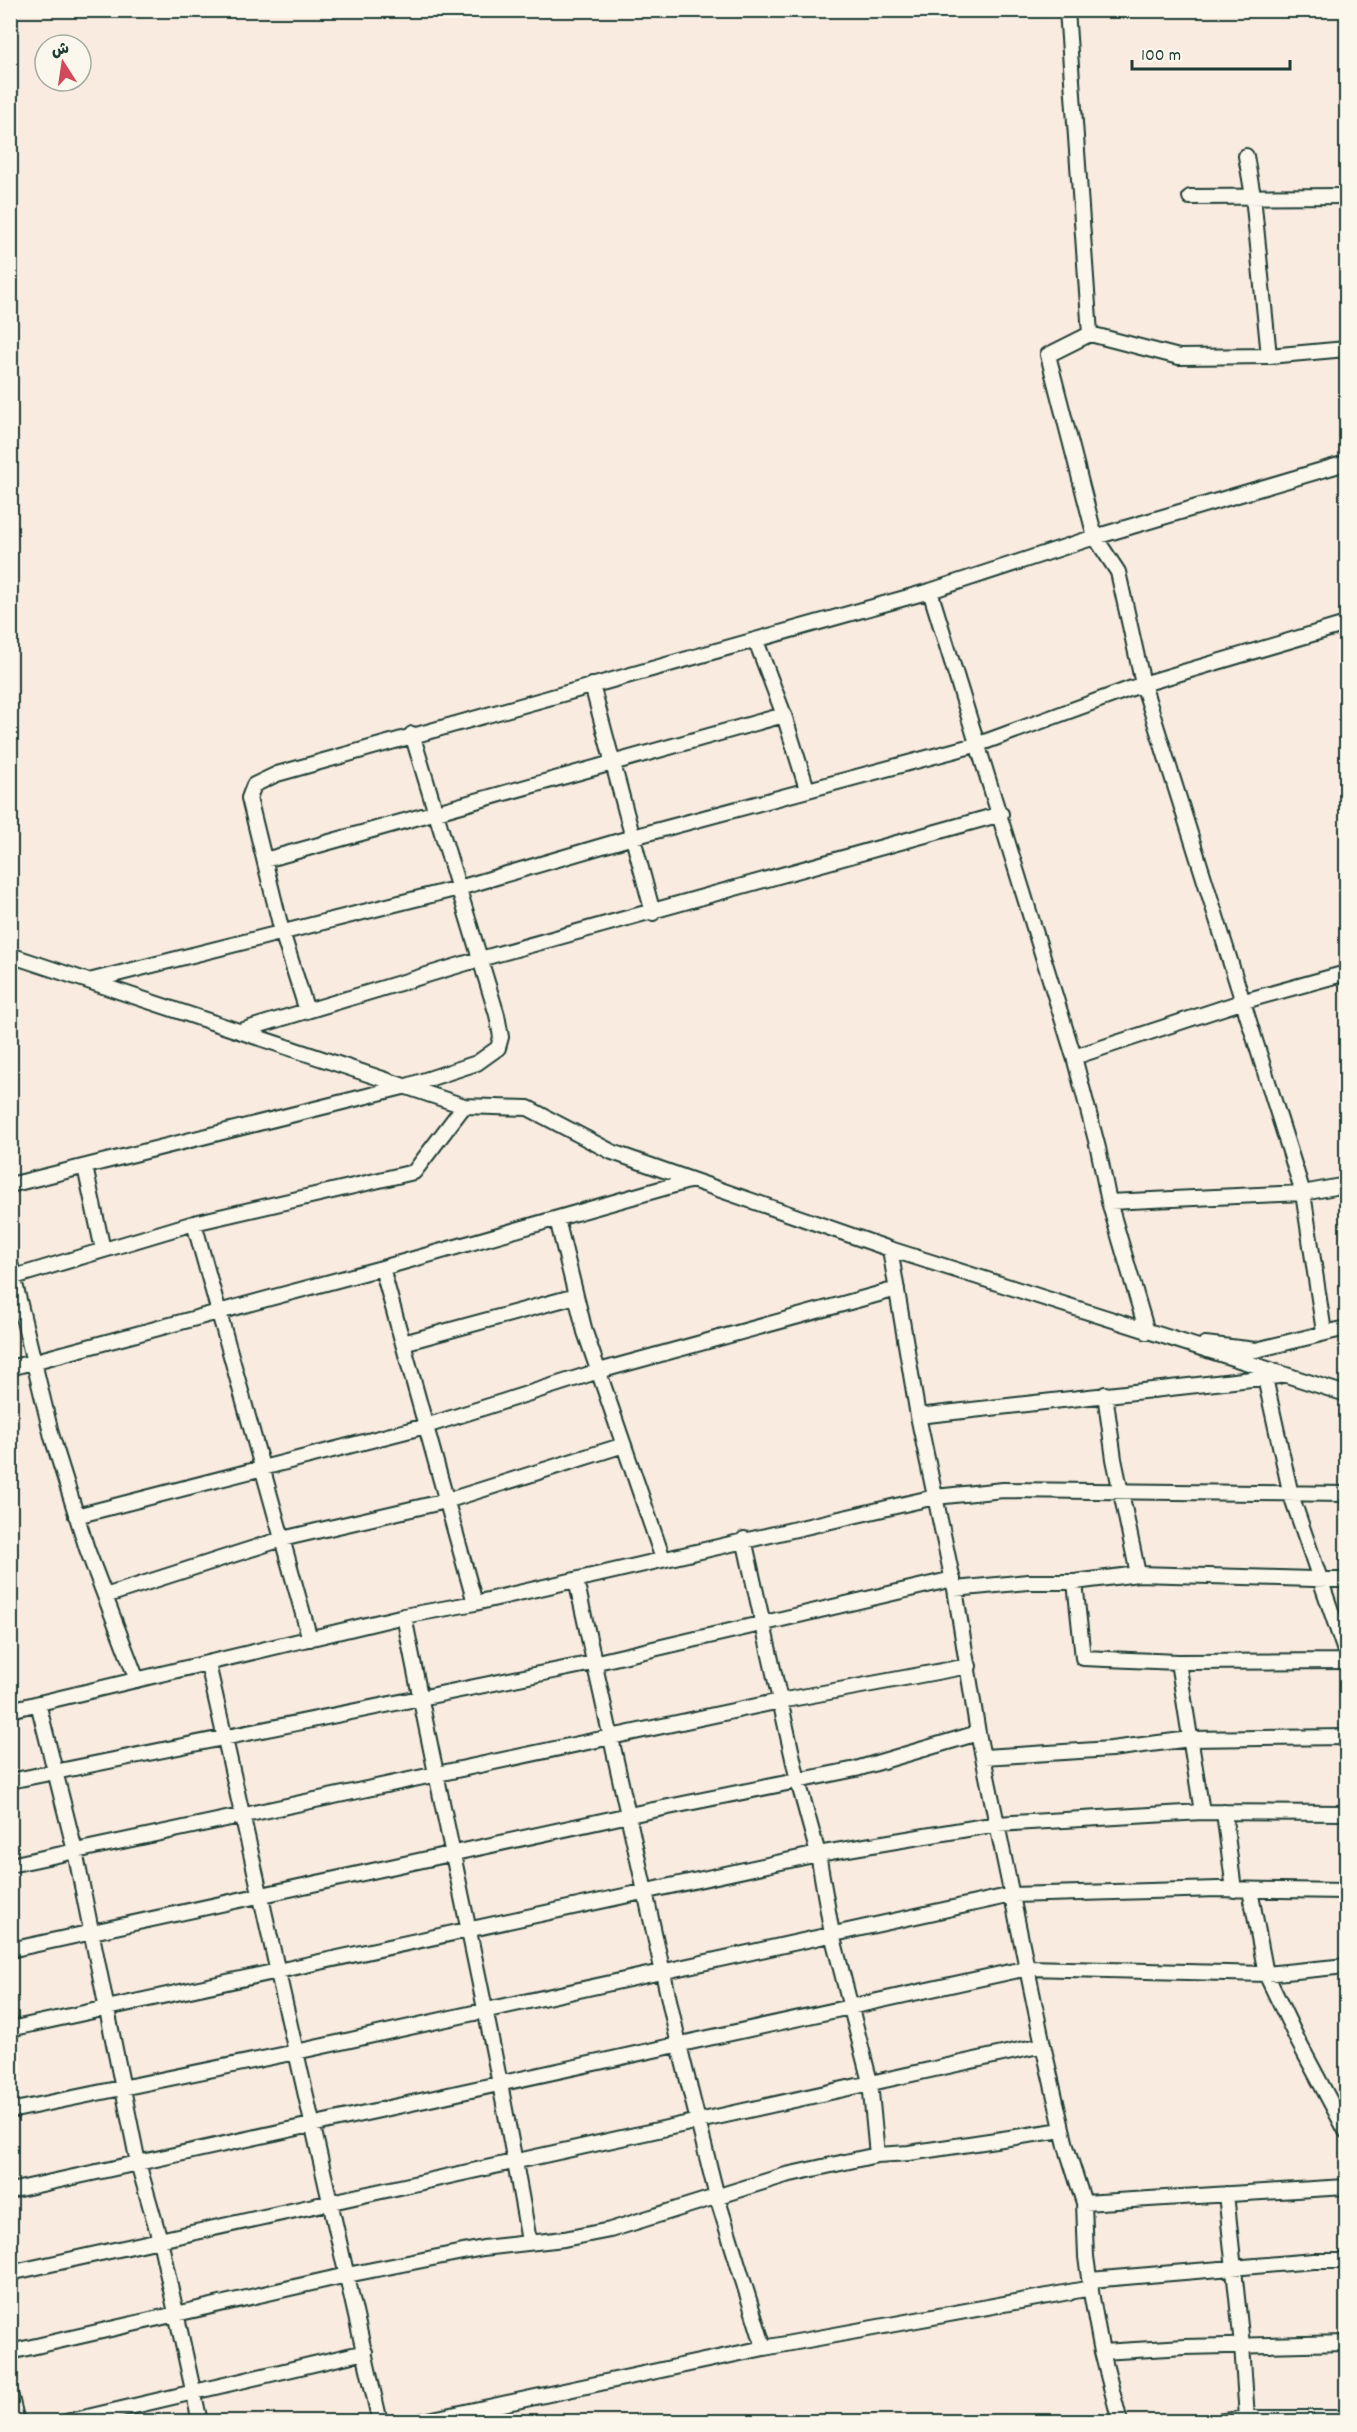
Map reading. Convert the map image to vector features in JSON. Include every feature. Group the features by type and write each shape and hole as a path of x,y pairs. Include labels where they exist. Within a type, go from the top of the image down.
{"street":[{"path":"1067,10 1090,334"},
{"path":"1246,156 1253,196 1269,356"},
{"path":"1190,197 1347,196"},
{"path":"1323,1332 1303,1193 1241,1002 1143,684 1118,572 1095,537 1048,355 1090,334 1179,357 1269,356 1347,349"},
{"path":"307,1011 282,932 249,798 254,785 276,774 412,734 756,641 930,591 1095,537 1347,463"},
{"path":"930,591 1001,814 1074,1057 1098,1148 1109,1202 1147,1332"},
{"path":"89,981 459,888 633,837 979,744 1143,684 1347,624"},
{"path":"756,641 784,715 807,789"},
{"path":"592,685 653,913"},
{"path":"265,860 784,715"},
{"path":"10,1185 407,1086 477,1063 498,1048 501,1037 497,1016 412,734"},
{"path":"240,1031 480,959 653,913 1001,814"},
{"path":"10,955 464,1106 528,1108 612,1152 692,1180 890,1249 1281,1375 1347,1394"},
{"path":"1074,1057 1241,1002 1347,973"},
{"path":"137,1680 76,1516 52,1437 12,1270 103,1250 194,1223 414,1172 464,1106"},
{"path":"85,1167 103,1250"},
{"path":"10,1368 382,1268 692,1180"},
{"path":"1109,1202 1303,1193 1347,1185"},
{"path":"557,1219 576,1296 599,1371 663,1559"},
{"path":"194,1223 310,1639"},
{"path":"890,1249 918,1416 969,1666 978,1733 1062,2130 1084,2203 1086,2257 1090,2284 1102,2352 1120,2421"},
{"path":"382,1268 475,1603"},
{"path":"76,1516 426,1426 599,1371 897,1288"},
{"path":"403,1343 576,1296"},
{"path":"1173,1340 1256,1350 1347,1328"},
{"path":"918,1416 1281,1375"},
{"path":"1265,1378 1291,1495 1347,1654"},
{"path":"1105,1394 1138,1574"},
{"path":"105,1596 282,1539 446,1501 624,1445"},
{"path":"10,1710 404,1616 475,1603 744,1539 935,1497 1003,1490 1347,1494"},
{"path":"744,1539 798,1781 818,1854 832,1934 870,2082 877,2155"},
{"path":"10,1781 420,1700 593,1663 763,1621 954,1584 1075,1582 1138,1574 1347,1580"},
{"path":"576,1580 593,1663 613,1738 645,1892 717,2197 764,2348"},
{"path":"1075,1582 1083,1658 1178,1662 1347,1662"},
{"path":"404,1616 451,1854 470,1929 529,2241"},
{"path":"1178,1662 1202,1812"},
{"path":"208,1664 380,2421"},
{"path":"10,1865 780,1701 969,1666"},
{"path":"38,1703 75,1851 138,2163 160,2240 200,2421"},
{"path":"10,1950 629,1815 856,1769 978,1733"},
{"path":"984,1757 1111,1749 1190,1739 1347,1737"},
{"path":"10,2029 818,1854 997,1824 1202,1812 1347,1813"},
{"path":"1224,1812 1234,1890"},
{"path":"10,2111 296,2052 1012,1895 1234,1890 1347,1891"},
{"path":"1250,1890 1266,1974 1298,2041 1347,2131"},
{"path":"10,2191 312,2123 1028,1968 1266,1974 1347,1966"},
{"path":"10,2273 1043,2044"},
{"path":"10,2352 176,2316 347,2275 529,2241 564,2239 610,2229 786,2175 877,2155 909,2153 1062,2130"},
{"path":"1084,2203 1347,2187"},
{"path":"1226,2194 1242,2345 1247,2418"},
{"path":"419,2421 764,2348 1090,2284 1234,2268 1347,2261"},
{"path":"1102,2352 1242,2345 1347,2343"},
{"path":"66,2421 365,2352"},
{"path":"10,2393 17,2421"},
{"path":"1216,2421 1247,2418 1347,2418"}]}
